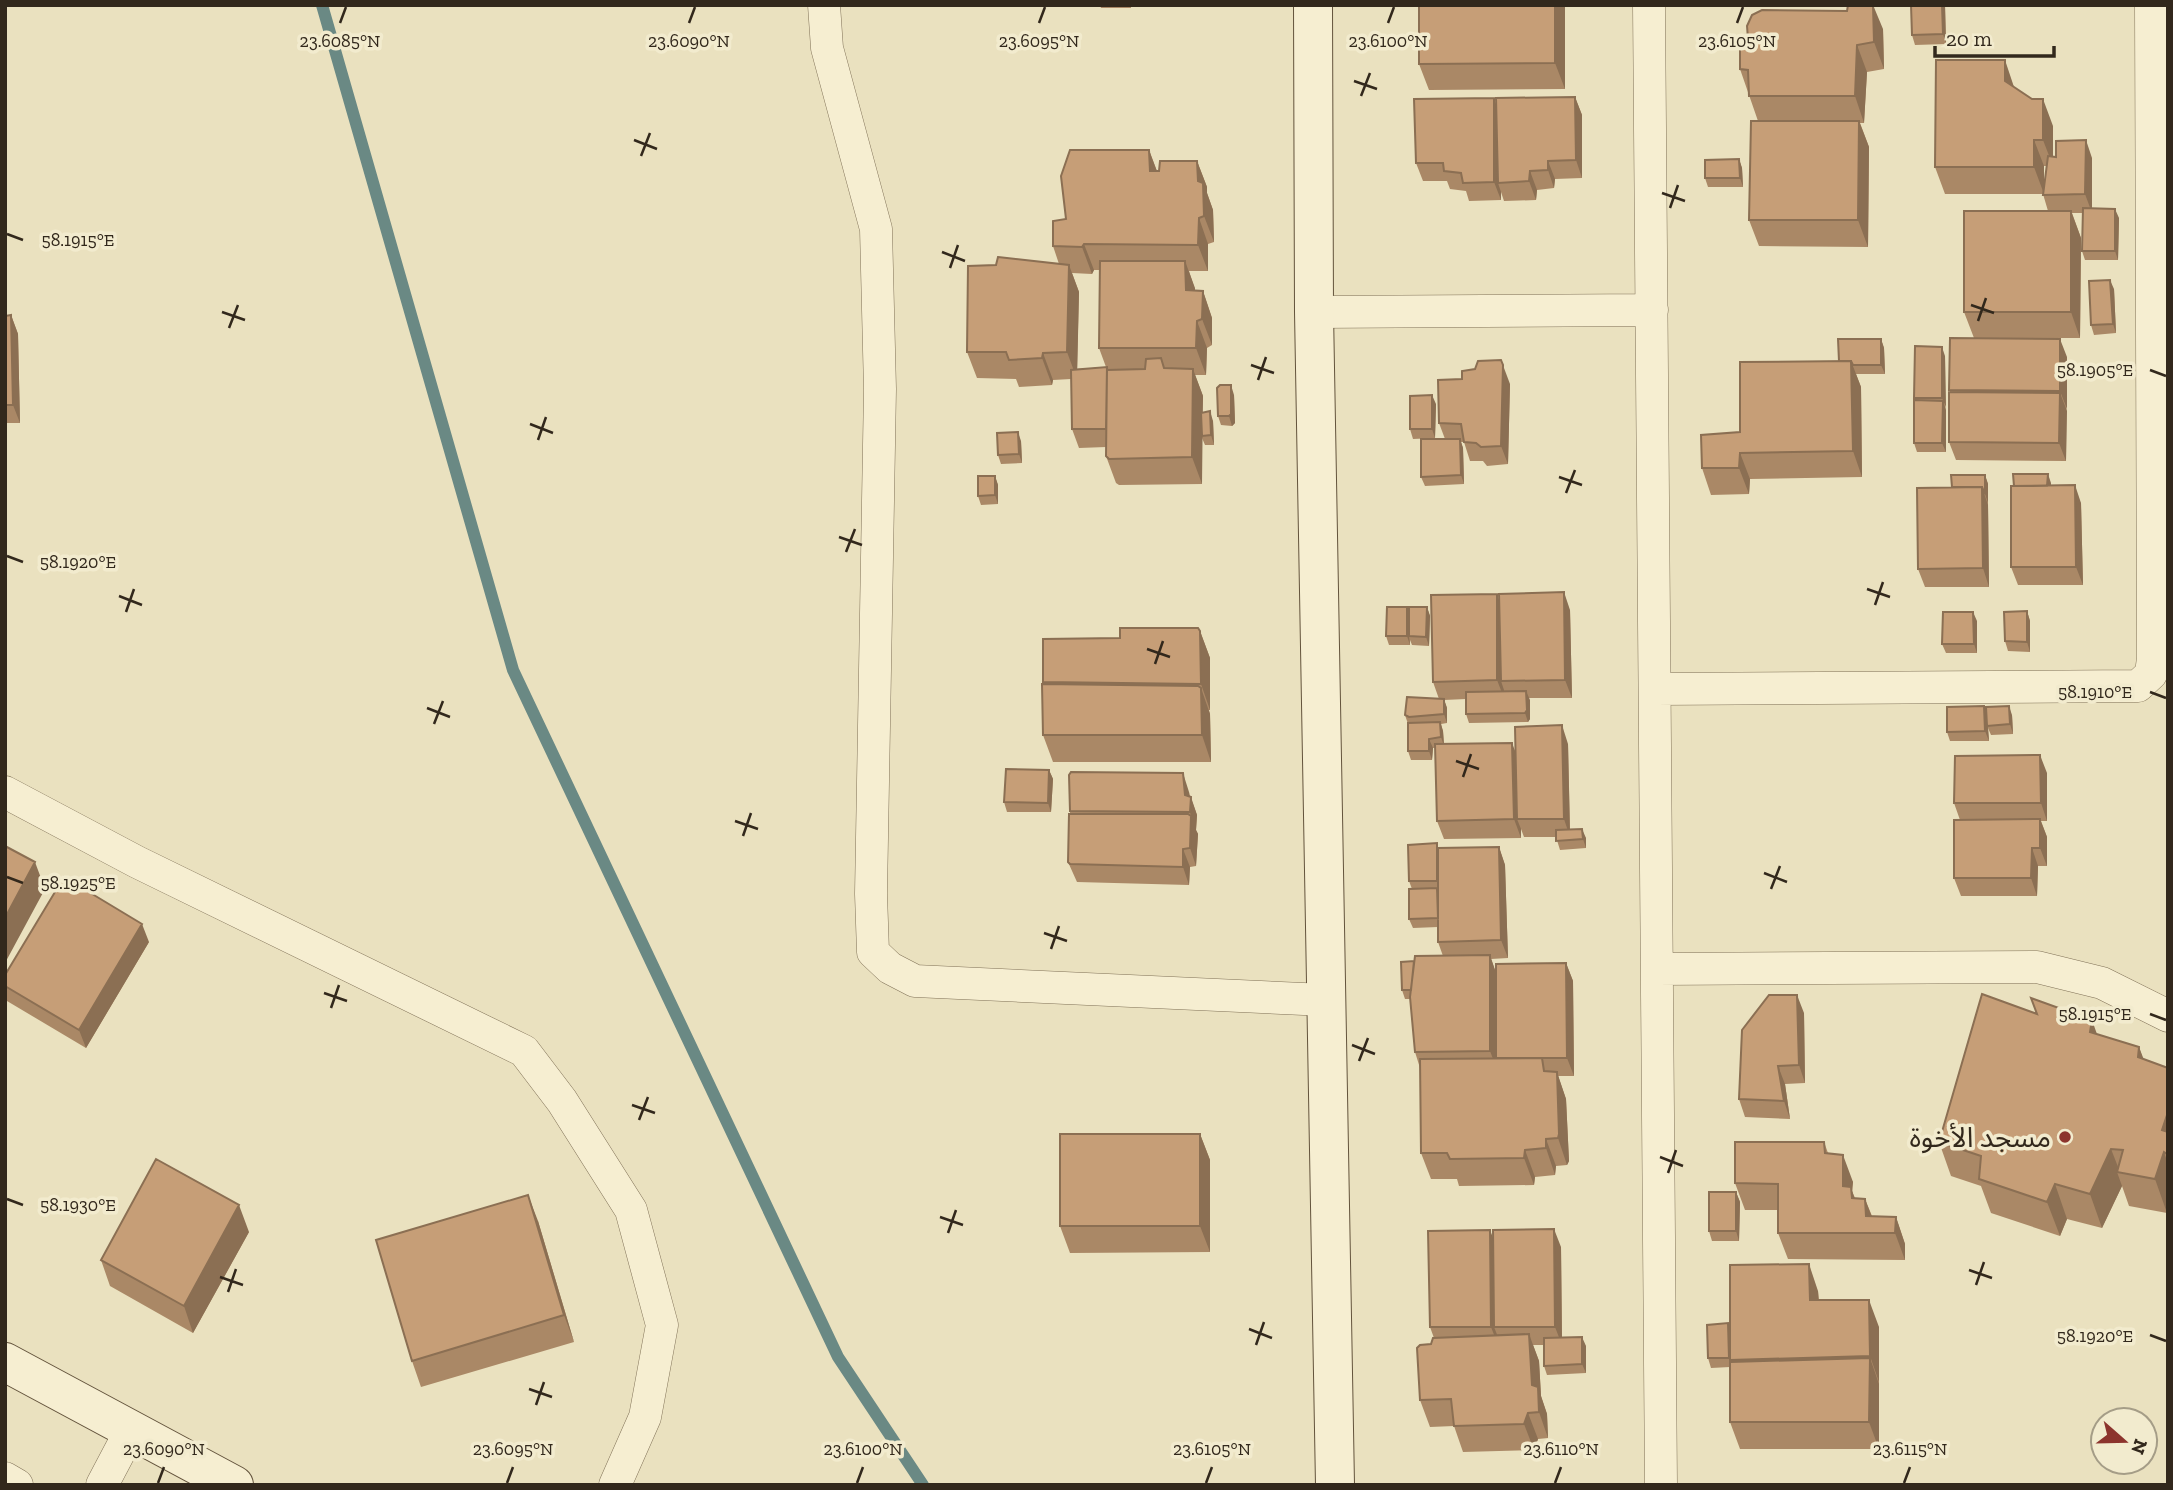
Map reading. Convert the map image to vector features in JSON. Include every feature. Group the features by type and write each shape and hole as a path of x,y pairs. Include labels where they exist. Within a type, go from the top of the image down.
{"street":[{"path":"824,5 827,48 876,229 880,389 871,894 873,952 890,968 915,981 1326,1000"},
{"path":"1313,5 1314,312 1335,1485"},
{"path":"1649,5 1661,1485"},
{"path":"1655,689 2138,686 2159,678 2153,658 2151,5"},
{"path":"1314,312 1652,310"},
{"path":"5,792 137,862 524,1051 562,1101 631,1210 662,1325 645,1417 615,1485"},
{"path":"1657,969 2037,967 2102,983 2168,1016"},
{"path":"5,1362 234,1485"},
{"path":"103,1485 131,1430"},
{"path":"5,1478 17,1485"}],"building":[{"path":"1419,5 1555,5 1555,63 1419,64"},
{"path":"1848,5 1873,5 1874,42 1857,45 1855,96 1749,96 1748,70 1740,69 1740,40 1748,39 1747,26 1752,15 1762,10 1847,11"},
{"path":"1911,5 1942,5 1943,34 1912,35"},
{"path":"1936,60 2005,60 2005,81 2032,99 2043,99 2043,140 2034,140 2034,167 1935,167"},
{"path":"1575,97 1576,160 1548,161 1548,170 1530,171 1529,181 1498,183 1496,98"},
{"path":"1494,98 1494,182 1463,183 1461,173 1444,171 1443,163 1416,163 1414,99"},
{"path":"1751,121 1859,121 1858,220 1749,220"},
{"path":"2086,140 2085,194 2043,195 2048,156 2056,157 2056,141"},
{"path":"1070,150 1149,150 1150,171 1159,171 1160,161 1197,161 1198,181 1203,183 1204,216 1199,218 1198,245 1053,246 1053,221 1066,219 1061,176"},
{"path":"1739,159 1740,178 1705,178 1705,160"},
{"path":"2083,208 2115,209 2115,251 2082,251"},
{"path":"1964,211 2071,211 2071,312 1964,312"},
{"path":"998,257 1069,265 1067,352 1043,353 1042,358 1009,360 1006,352 967,352 968,266 996,265"},
{"path":"1100,261 1185,261 1186,290 1203,291 1202,319 1197,321 1196,348 1099,348"},
{"path":"2110,280 2113,324 2091,325 2089,281"},
{"path":"11,315 13,405 5,405 5,316"},
{"path":"1950,338 2060,339 2060,391 1949,390"},
{"path":"1838,339 1881,339 1881,365 1853,365 1851,361 1839,361"},
{"path":"1915,346 1942,347 1942,398 1914,398"},
{"path":"1161,358 1164,368 1193,369 1192,457 1109,459 1106,456 1107,370 1145,369 1146,359"},
{"path":"1501,360 1501,446 1481,447 1476,443 1464,442 1461,424 1439,423 1438,380 1462,379 1462,371 1475,369 1478,361"},
{"path":"1851,361 1853,451 1740,453 1739,468 1702,468 1701,435 1740,432 1740,362"},
{"path":"1107,367 1106,429 1072,429 1071,370"},
{"path":"1220,385 1231,385 1229,416 1218,416 1217,388"},
{"path":"1949,392 2060,393 2059,443 1949,442"},
{"path":"1432,395 1432,429 1410,429 1410,396"},
{"path":"1914,400 1943,401 1942,443 1914,443"},
{"path":"1210,411 1211,435 1202,436 1201,413"},
{"path":"1018,432 1019,454 998,455 997,433"},
{"path":"1421,439 1460,439 1461,475 1421,477"},
{"path":"2013,474 2048,474 2047,486 2014,486"},
{"path":"1951,475 1985,475 1985,494 1982,487 1952,487"},
{"path":"978,476 995,476 995,495 978,496"},
{"path":"2075,485 2076,567 2011,567 2011,486"},
{"path":"1982,487 1983,568 1918,569 1917,488"},
{"path":"1564,592 1565,680 1501,681 1499,594"},
{"path":"1497,594 1497,680 1433,682 1431,595"},
{"path":"1387,607 1407,607 1407,636 1386,636"},
{"path":"1409,607 1427,607 1426,637 1409,636"},
{"path":"2027,611 2027,642 2005,641 2004,612"},
{"path":"1943,612 1973,612 1974,644 1942,644"},
{"path":"1120,628 1198,628 1201,684 1043,682 1043,639 1120,638"},
{"path":"1042,684 1198,686 1201,688 1202,735 1043,735"},
{"path":"1526,691 1525,713 1466,714 1466,692"},
{"path":"1407,697 1444,699 1444,714 1409,717 1405,715"},
{"path":"1984,706 1985,731 1947,732 1947,707"},
{"path":"2009,706 2010,724 1987,726 1986,707"},
{"path":"1440,722 1441,737 1429,739 1429,751 1408,751 1408,723"},
{"path":"1562,725 1564,819 1517,819 1515,727"},
{"path":"1512,743 1514,819 1437,821 1435,744"},
{"path":"2040,755 2041,803 1954,803 1955,756"},
{"path":"1006,769 1049,770 1048,803 1004,802"},
{"path":"1071,772 1183,773 1185,795 1191,797 1190,812 1070,811"},
{"path":"1069,814 1188,814 1191,816 1190,848 1183,849 1183,867 1070,864"},
{"path":"2040,819 2040,848 2032,848 2031,878 1954,878 1954,820"},
{"path":"1582,829 1583,839 1556,841 1556,830"},
{"path":"1437,843 1437,881 1409,881 1408,845"},
{"path":"5,846 35,862 5,918"},
{"path":"1499,847 1501,940 1438,942 1438,848"},
{"path":"64,877 142,924 79,1030 5,986 5,975"},
{"path":"1437,888 1438,918 1409,919 1409,889"},
{"path":"1490,955 1490,1051 1415,1052 1410,997 1415,956"},
{"path":"1414,961 1411,990 1402,990 1401,962"},
{"path":"1566,963 1567,1058 1496,1058 1496,964"},
{"name":"مسجد الأخوة","path":"1982,994 2037,1014 2031,998 2092,1020 2090,1032 2139,1047 2138,1057 2168,1068 2168,1112 2162,1130 2168,1132 2168,1150 2167,1154 2164,1152 2155,1179 2117,1172 2123,1150 2111,1149 2090,1194 2055,1184 2047,1202 1979,1179 1981,1156 1939,1142"},
{"path":"1769,995 1797,995 1799,1065 1778,1066 1784,1101 1739,1099 1742,1030"},
{"path":"1542,1058 1544,1071 1557,1072 1559,1134 1558,1138 1546,1139 1546,1148 1525,1150 1524,1158 1450,1159 1447,1153 1421,1153 1420,1059"},
{"path":"1060,1134 1200,1134 1200,1226 1060,1226"},
{"path":"1735,1142 1824,1142 1825,1153 1843,1155 1843,1186 1851,1187 1852,1198 1865,1199 1866,1216 1896,1217 1895,1233 1778,1233 1778,1184 1735,1183"},
{"path":"156,1159 239,1205 184,1306 101,1260"},
{"path":"1709,1192 1736,1192 1736,1231 1709,1231"},
{"path":"528,1195 564,1315 412,1361 376,1240"},
{"path":"1554,1229 1555,1327 1494,1327 1493,1230"},
{"path":"1490,1230 1491,1327 1430,1327 1428,1231"},
{"path":"1809,1264 1810,1300 1869,1300 1870,1356 1730,1360 1730,1265"},
{"path":"1728,1323 1729,1358 1708,1358 1707,1325"},
{"path":"1529,1334 1532,1385 1538,1387 1539,1412 1528,1413 1524,1424 1454,1426 1451,1399 1420,1400 1417,1348 1420,1345 1431,1344 1433,1338"},
{"path":"1582,1337 1582,1364 1544,1366 1544,1338"},
{"path":"1870,1358 1869,1422 1730,1422 1730,1362"}],"waterway":[{"path":"322,5 513,670 838,1357 923,1485"}],"place":[{"name":"مسجد الأخوة","path":"2065,1137"}]}
